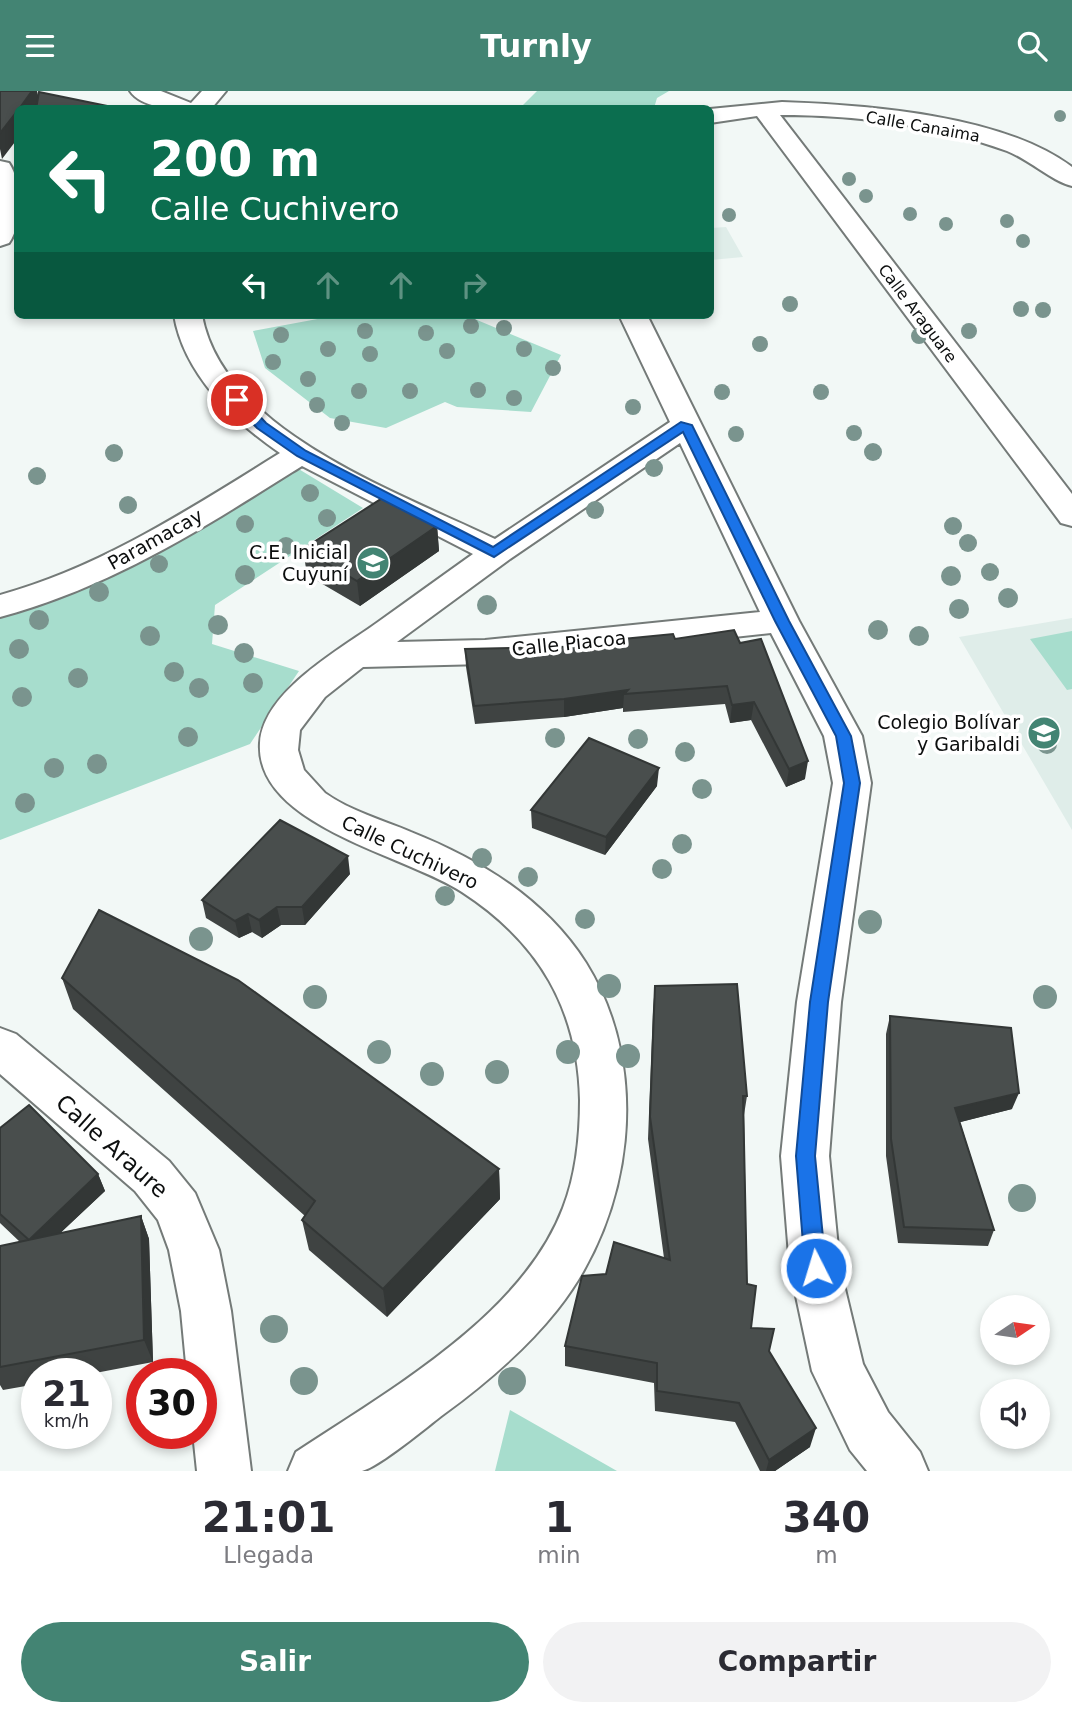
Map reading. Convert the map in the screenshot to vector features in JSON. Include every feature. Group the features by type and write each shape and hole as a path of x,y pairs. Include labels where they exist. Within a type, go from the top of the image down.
{"street":[{"path":"141,91 175,105"},
{"path":"202,105 215,91"},
{"name":"Calle Canaima","path":"714,116 763,109 807,108 879,117 959,131 1034,153 1072,179"},
{"name":"Calle Araguare","path":"763,109 1072,516"},
{"path":"0,168 9,179 10,194 0,238"},
{"path":"188,319 188,327 199,352 261,426 302,453 494,552"},
{"path":"635,319 782,621 843,736 852,783 819,1002 805,1156 816,1268 838,1371 869,1431 901,1471"},
{"name":"Calle Cuchivero","path":"315,1471 419,1401 483,1349 539,1294 572,1242 596,1181 603,1104 596,1045 579,990 550,949 489,890 449,866 310,803 289,778 277,752 281,728 306,693 494,552 686,425"},
{"name":"Paramacay","path":"0,606 83,577 146,548 302,453"},
{"name":"Calle Piacoa","path":"357,655 485,652 782,621"},
{"name":"Calle Araure","path":"0,1047 152,1176 178,1208 194,1250 206,1311 224,1471"}],"shaded area":[{"path":"726,227 743,257 714,260 714,228"},
{"name":"Colegio Bolívar y Garibaldi","path":"1072,618 1072,830 959,637"}],"green space":[{"path":"537,91 669,91 657,98 655,105 523,105"},
{"path":"318,319 475,319 561,355 531,412 457,407 445,402 386,428 330,418 265,368 253,331"},
{"path":"297,468 363,508 215,605 212,644 299,671 250,744 0,840 0,604"},
{"path":"1072,631 1072,689 1067,690 1030,639"},
{"path":"510,1410 617,1471 495,1471"}],"building":[{"path":"0,91 32,91 22,105 14,105 14,115 0,133"},
{"path":"39,92 102,105 37,105"},
{"path":"384,497 437,526 357,581 303,549"},
{"path":"734,630 740,643 761,639 808,761 789,769 754,702 732,705 727,686 624,694 628,690 564,699 474,706 465,649 604,646 603,641 673,634 675,639"},
{"path":"589,738 659,768 606,837 531,810"},
{"path":"280,820 348,856 302,907 277,907 259,920 248,914 235,921 202,900"},
{"path":"99,910 238,980 499,1169 383,1289 302,1220 315,1201 62,978"},
{"path":"737,984 747,1096 743,1096 747,1284 756,1286 751,1328 774,1329 769,1351 816,1428 769,1460 739,1403 657,1391 657,1363 565,1346 582,1276 606,1274 614,1242 670,1260 650,1117 655,986"},
{"path":"890,1016 1011,1028 1019,1093 955,1108 994,1230 904,1227 891,1139"},
{"path":"29,1105 98,1174 29,1240 0,1214 0,1128"},
{"path":"141,1216 144,1340 48,1358 21,1358 21,1363 0,1367 0,1246"}],"place":[{"name":"C.E. Inicial Cuyuní","path":"373,563"},
{"name":"Colegio Bolívar y Garibaldi","path":"1044,733"}],"route":[{"path":"237,400 261,426 302,453 494,552 686,425 782,621 843,736 852,783 819,1002 805,1156 816,1268"}]}
